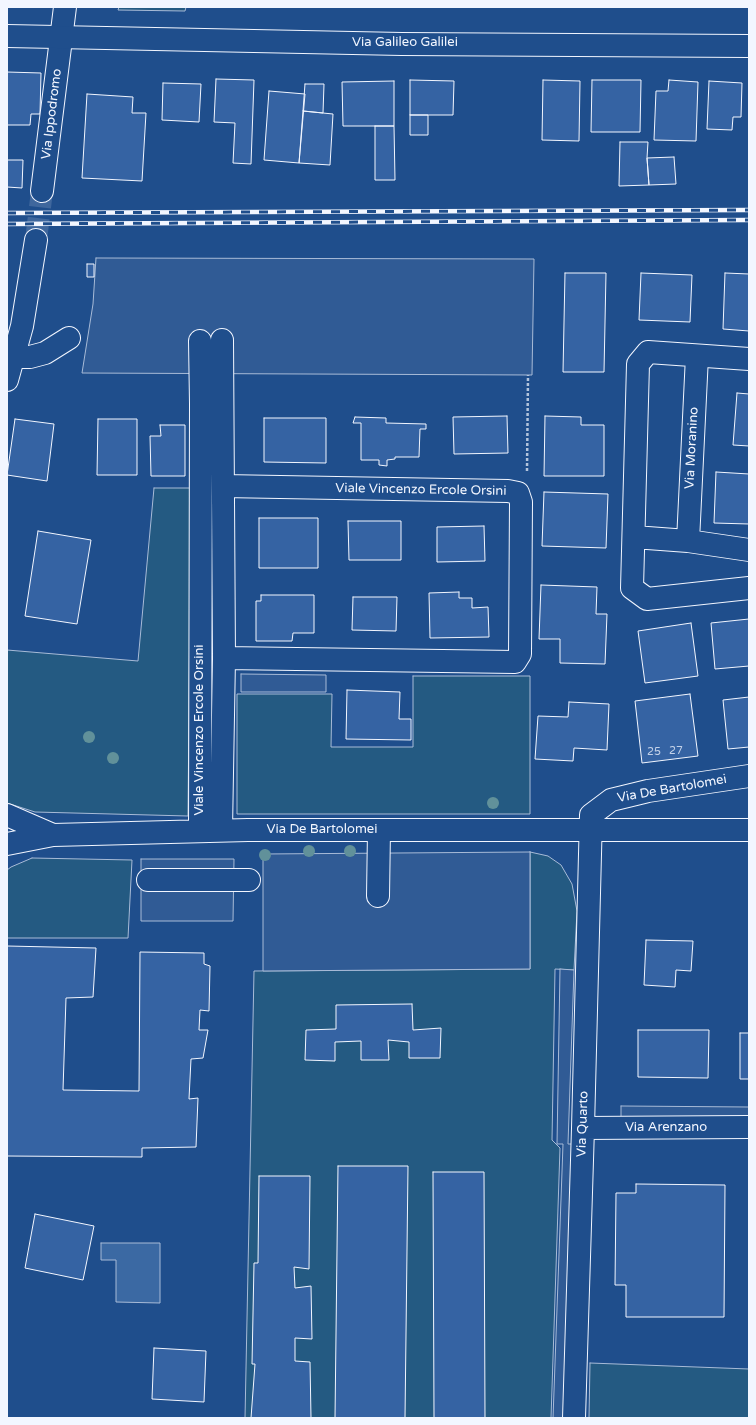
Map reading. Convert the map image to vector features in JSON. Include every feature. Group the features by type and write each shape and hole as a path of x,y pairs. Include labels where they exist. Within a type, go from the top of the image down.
{"street":[{"path":"60,38 65,7"},
{"name":"Via Galileo Galilei","path":"7,36 402,44 749,46"},
{"name":"Via Ippodromo","path":"42,191 58,70 60,38"},
{"path":"7,380 22,326 36,240"},
{"path":"14,357 30,357 46,353 69,338"},
{"name":"Viale Vincenzo Ercole Orsini","path":"200,340 211,831"},
{"name":"Viale Vincenzo Ercole Orsini","path":"211,831 224,658 222,340"},
{"path":"749,359 648,352 638,364 632,588 647,600 749,588"},
{"name":"Via Moranino","path":"688,540 697,356"},
{"name":"Viale Vincenzo Ercole Orsini","path":"223,486 508,491 518,493 521,502 520,654 516,662 224,658"},
{"path":"634,537 688,540 749,550"},
{"name":"Via De Bartolomei","path":"590,830 591,816 611,800 648,791 749,776"},
{"name":"Via De Bartolomei","path":"7,815 53,835"},
{"path":"378,830 378,896"},
{"name":"Via Quarto","path":"574,1418 590,830"},
{"name":"Via De Bartolomei","path":"7,844 53,835 211,831 749,830"},
{"path":"148,880 248,880"},
{"name":"Via Arenzano","path":"583,1128 749,1127"}],"path":[{"path":"518,493 526,480 528,375"}],"shaded area":[{"path":"119,7 186,7 185,11 118,10"},
{"path":"96,258 534,259 532,375 82,373 93,304"},
{"path":"154,488 191,488 188,816 35,812 7,803 7,650 138,661"},
{"path":"241,674 326,675 326,692 241,692"},
{"path":"413,676 530,676 530,814 237,814 237,694 332,694 331,747 413,747"},
{"path":"530,852 548,856 561,865 572,884 577,911 574,970 555,969 552,1140 560,1148 551,1418 245,1418 254,971 530,969"},
{"path":"530,852 530,969 263,971 263,854"},
{"path":"32,858 132,860 128,938 7,938 7,870"},
{"path":"141,859 234,859 233,921 141,921"},
{"path":"560,969 574,970 568,1144 573,1144 564,1418 553,1418 563,1144 557,1144"},
{"path":"621,1106 749,1107 749,1120 621,1119"},
{"path":"101,1243 160,1243 160,1303 116,1302 116,1260 101,1260"},
{"path":"590,1363 749,1369 749,1418 589,1418"}],"building":[{"path":"7,72 41,73 40,114 31,114 30,125 7,125"},
{"path":"216,79 254,80 251,164 233,163 235,123 214,122"},
{"path":"410,80 454,81 453,115 410,115"},
{"path":"543,80 580,81 579,141 542,140"},
{"path":"592,80 641,80 640,132 591,132"},
{"path":"669,80 698,82 696,141 654,140 656,91 668,91"},
{"path":"394,81 394,126 343,126 342,82"},
{"path":"709,81 742,83 741,117 733,117 732,130 707,129"},
{"path":"163,83 201,84 199,122 162,120"},
{"path":"305,84 324,84 323,113 303,111"},
{"path":"269,91 305,94 299,163 264,160"},
{"path":"87,94 133,97 132,113 146,113 142,181 82,178"},
{"path":"303,111 333,114 330,165 299,163"},
{"path":"410,115 428,115 428,135 410,135"},
{"path":"375,126 394,126 395,180 375,180"},
{"path":"620,142 648,142 647,158 649,185 619,186"},
{"path":"674,157 676,184 649,185 647,158"},
{"path":"7,160 23,160 22,188 7,187"},
{"path":"87,264 94,264 94,277 87,277"},
{"path":"565,273 606,273 604,372 563,372"},
{"path":"641,273 692,275 690,322 639,320"},
{"path":"725,273 749,274 749,331 723,329"},
{"path":"737,393 749,394 749,446 733,445"},
{"path":"507,416 508,453 454,454 453,417"},
{"path":"545,416 581,417 581,425 604,425 604,476 544,476"},
{"path":"355,417 386,418 386,423 426,424 426,429 420,429 419,457 395,457 395,459 387,460 387,466 379,465 379,460 361,460 361,423 353,423"},
{"path":"264,418 326,418 326,463 264,462"},
{"path":"15,419 54,424 47,481 7,475"},
{"path":"98,419 137,419 137,475 97,475"},
{"path":"160,425 185,425 185,476 151,476 150,436 161,436"},
{"path":"716,472 749,474 749,524 714,523"},
{"path":"544,492 608,494 606,548 542,546"},
{"path":"259,518 318,518 318,568 259,568"},
{"path":"348,521 401,521 401,560 349,560"},
{"path":"484,526 485,561 437,562 437,527"},
{"path":"38,531 91,540 77,624 25,616"},
{"path":"541,585 597,587 596,614 607,614 605,664 560,663 560,639 539,639"},
{"path":"459,592 459,598 472,598 472,608 488,607 489,637 430,638 429,593"},
{"path":"261,595 314,595 314,633 293,633 292,641 256,641 256,601 261,601"},
{"path":"353,597 397,597 396,631 352,630"},
{"path":"749,619 749,666 715,669 711,623"},
{"path":"691,623 698,676 645,683 638,631"},
{"path":"347,690 400,692 399,719 411,719 411,740 346,739"},
{"path":"690,694 698,756 642,763 635,701"},
{"path":"749,697 749,747 728,749 723,700"},
{"path":"569,702 609,704 607,750 574,748 573,761 535,759 538,716 568,717"},
{"path":"646,940 693,941 691,971 676,970 675,987 644,985"},
{"path":"7,946 96,948 93,997 66,998 63,1090 139,1091 140,952 204,953 204,964 210,966 209,1011 200,1010 199,1030 208,1030 203,1058 191,1059 189,1099 198,1098 196,1147 142,1148 142,1157 7,1156"},
{"path":"412,1004 413,1030 441,1028 440,1058 409,1058 409,1042 388,1040 389,1060 361,1060 361,1041 335,1042 335,1061 305,1060 306,1030 336,1029 336,1005"},
{"path":"638,1030 709,1030 708,1078 638,1077"},
{"path":"740,1033 749,1033 749,1079 740,1079"},
{"path":"338,1166 408,1166 405,1418 335,1418"},
{"path":"433,1172 484,1172 485,1418 434,1418"},
{"path":"259,1176 310,1176 309,1269 294,1267 295,1288 311,1286 312,1339 295,1338 295,1361 310,1362 311,1418 251,1418 255,1364 252,1364 254,1263 258,1263"},
{"path":"636,1184 725,1185 724,1317 626,1317 626,1285 615,1285 616,1193 636,1193"},
{"path":"35,1214 94,1226 83,1280 25,1268"},
{"path":"154,1348 206,1351 204,1402 152,1399"}],"tunnel":[{"path":"36,240 42,191"}],"railway":[{"path":"7,213 749,210"},
{"path":"7,224 749,220"}]}
